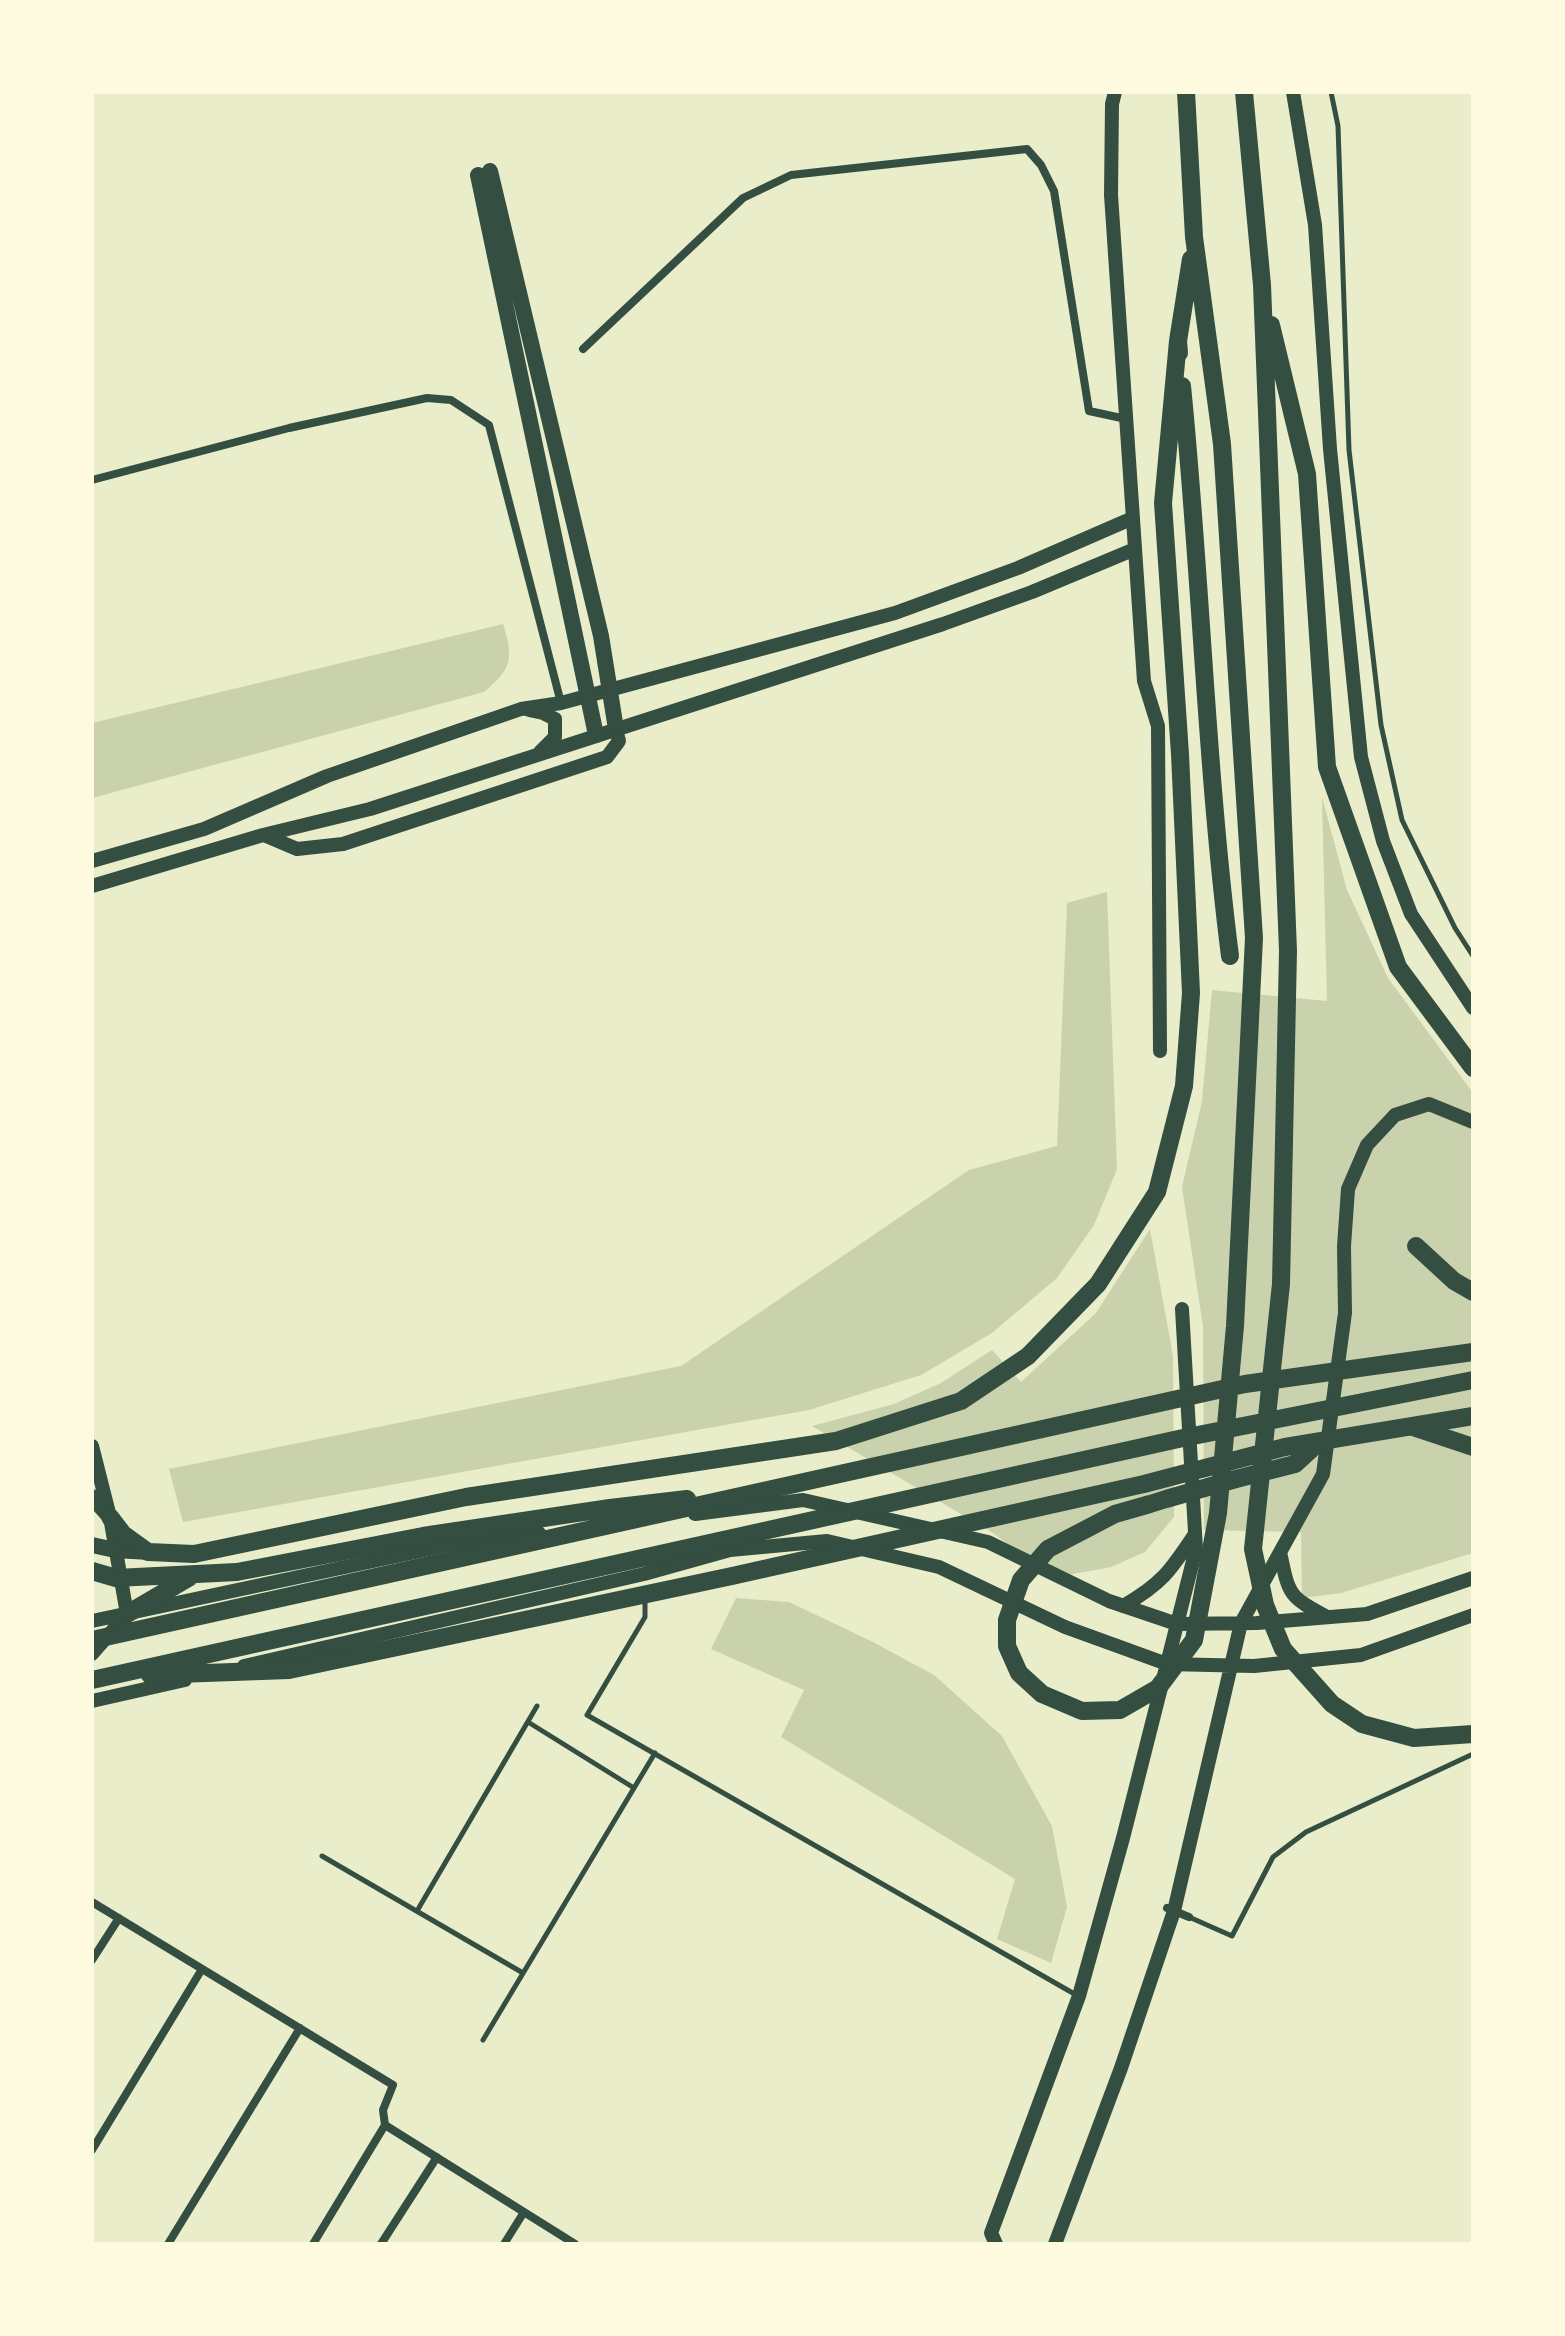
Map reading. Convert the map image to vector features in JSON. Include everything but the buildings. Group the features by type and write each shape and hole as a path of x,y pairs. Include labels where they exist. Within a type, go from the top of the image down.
{"highway":[{"path":"1186,92 1194,237 1222,444 1254,938 1235,1326 1230,1389 1221,1482 1220,1497 1194,1640 1158,1688 1120,1710 1082,1711 1042,1694 1019,1673 1007,1646 1007,1620 1021,1580 1048,1549 1115,1514 1166,1499 1194,1491 1208,1487 1222,1483 1236,1479 1295,1464 1319,1442"},
{"path":"1244,92 1262,285 1288,951 1281,1284 1253,1549 1265,1605 1283,1649 1332,1704 1362,1724 1414,1738 1473,1734"},
{"path":"110,1517 123,1534 152,1552 194,1554 466,1497 836,1441 961,1401 1028,1356 1098,1284 1157,1192 1184,1086 1191,993 1180,754 1163,503 1178,341 1194,237"},
{"path":"1262,285 1307,474 1327,767 1398,967 1473,1068"},
{"path":"1178,341 1194,506 1216,846 1230,956"},
{"path":"1416,1246 1454,1281 1473,1292"},
{"path":"92,1640 1245,1384 1473,1352"},
{"path":"98,1678 1131,1450 1473,1380"},
{"path":"98,1678 289,1670 595,1607 1144,1484 1285,1447 1473,1416"},
{"path":"1411,1427 1473,1447"},
{"path":"92,1571 116,1578 237,1572 485,1526 781,1489"},
{"path":"127,1614 251,1542"}],"main road":[{"path":"1115,92 1112,104 1111,195 1126,419 1144,681 1158,726 1160,1051"},
{"path":"1293,92 1315,225 1330,449 1361,757 1383,841 1411,914 1473,1008"},
{"path":"263,835 297,849 343,844 607,757 619,741 601,636 484,173 596,735"},
{"path":"92,861 204,829 327,776 521,709 588,696 942,598 1133,518"},
{"path":"92,886 263,835 370,809 943,624 1032,592 1135,549"},
{"path":"521,709 555,719 555,737 537,755"},
{"path":"1055,2244 1121,2068 1170,1909 1241,1623 1323,1474 1345,1313 1344,1246 1348,1189 1367,1145 1395,1115 1429,1104 1473,1122"},
{"path":"996,2244 991,2233 1079,1996 1123,1838 1196,1549 1182,1309"},
{"path":"92,1446 110,1517 127,1614"},
{"path":"92,1497 110,1517"},
{"path":"92,1621 453,1544 803,1500 988,1542 1123,1606 1177,1624 1367,1614 1473,1578"},
{"path":"1123,1606 1144,1594 1169,1573 1195,1533"},
{"path":"92,1701 644,1574 730,1550 827,1541 939,1567 1065,1627 1167,1664 1254,1666 1361,1655 1473,1615"},
{"path":"92,1545 152,1552"},
{"path":"1280,1552 1286,1581 1296,1600 1327,1617"},
{"path":"92,1654 127,1614"}],"street":[{"path":"583,349 743,198 791,175 1027,149 1041,165 1054,191 1089,411 1126,419"},
{"path":"92,480 289,428 427,398 451,400 489,425 561,703"},
{"path":"92,1902 393,2085 383,2110 385,2125 313,2244"},
{"path":"1170,1909 1189,1917"},
{"path":"92,1960 119,1918"},
{"path":"92,2150 202,1969"},
{"path":"168,2244 300,2028"},
{"path":"385,2125 575,2244"},
{"path":"381,2244 437,2157"},
{"path":"504,2244 524,2212"}],"lane":[{"path":"1331,92 1338,126 1349,450 1381,725 1402,820 1455,928 1473,956"},
{"path":"644,1574 645,1617 587,1715 1079,1996"},
{"path":"417,1911 537,1706"},
{"path":"528,1722 634,1788"},
{"path":"483,2040 655,1753"},
{"path":"1189,1917 1232,1936 1273,1857 1306,1832 1473,1754"},
{"path":"322,1856 523,1973"}],"green space":[{"path":"503,624 509,646 508,662 500,676 484,692 92,798 92,723"},
{"path":"1322,797 1347,890 1388,978 1473,1093 1473,1553 1341,1593 1302,1598 1301,1532 1204,1530 1203,1327 1182,1187 1202,1101 1212,990 1327,1001"},
{"path":"1107,892 1117,1169 1094,1225 1057,1278 992,1333 921,1375 809,1410 183,1522 169,1469 681,1366 969,1170 1057,1146 1067,903"},
{"path":"1150,1229 1173,1356 1174,1517 1145,1552 1111,1567 1052,1578 993,1533 812,1426 894,1404 941,1383 992,1350 1021,1382 1096,1313"},
{"path":"736,1598 789,1602 871,1641 934,1675 1002,1736 1052,1826 1067,1907 1051,1963 997,1939 1015,1879 781,1737 804,1690 711,1649"}]}
